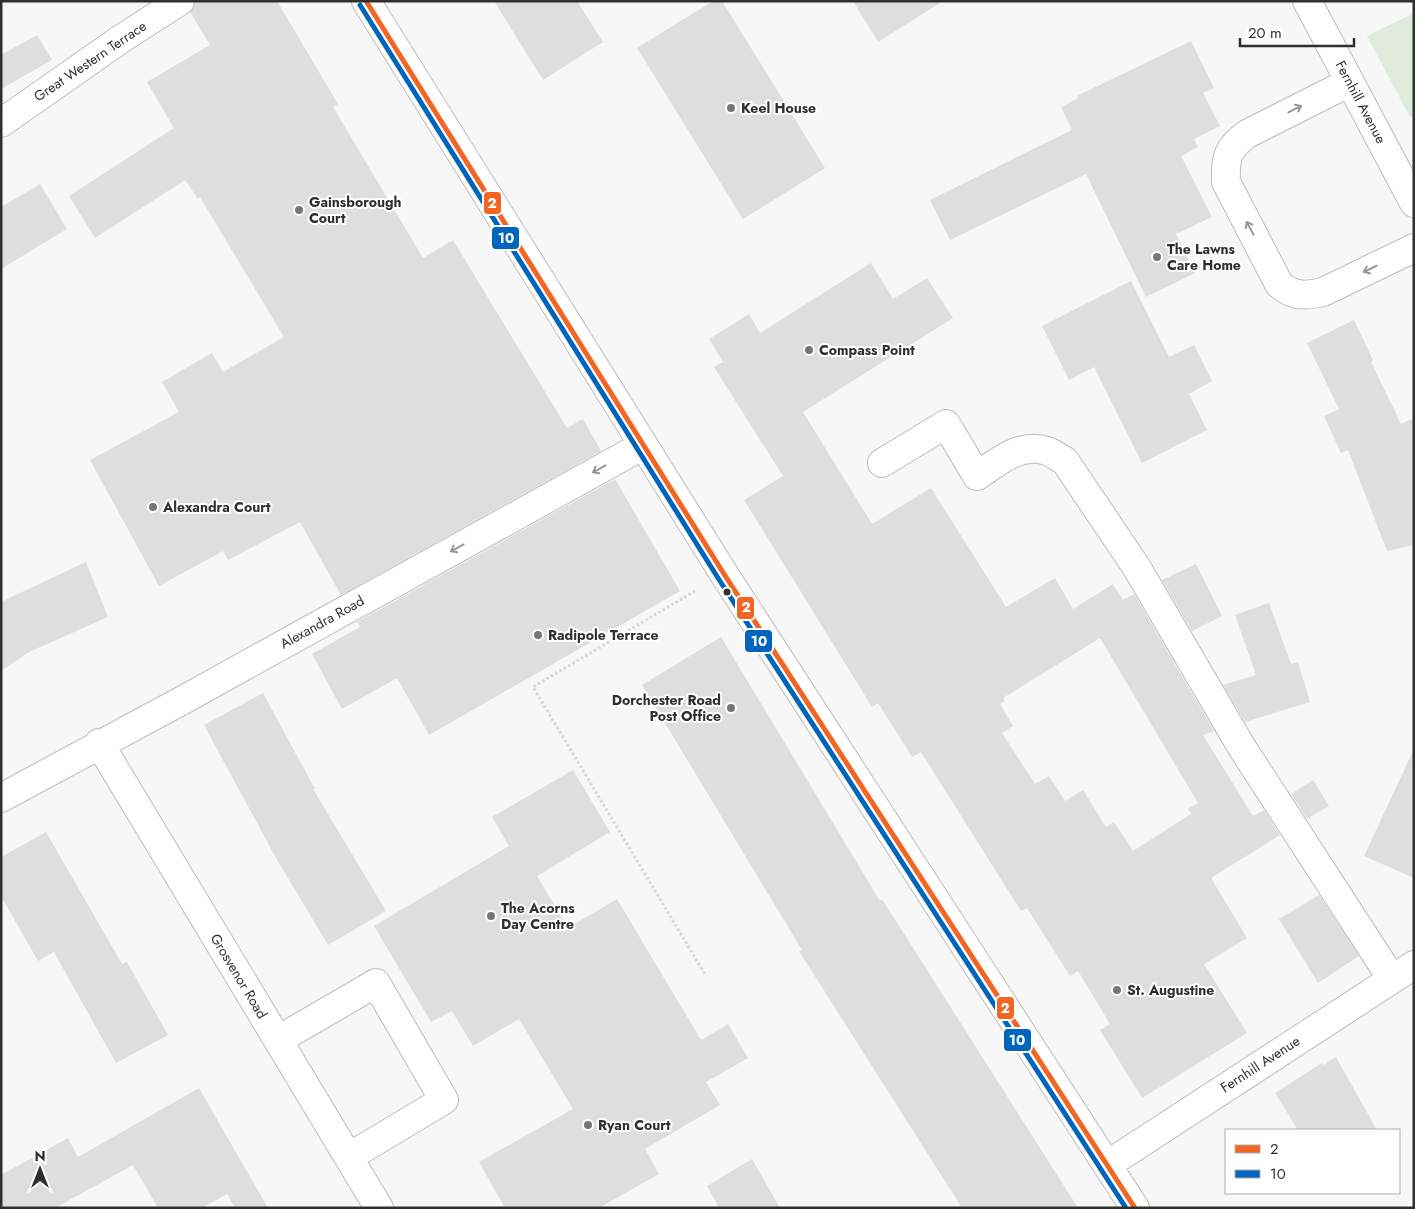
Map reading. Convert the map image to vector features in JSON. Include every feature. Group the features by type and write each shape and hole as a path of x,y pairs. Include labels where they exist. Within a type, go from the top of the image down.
{"street":[{"name":"Great Western Terrace","path":"1,123 121,39 180,1"},
{"path":"366,1 642,446 1135,1208"},
{"name":"Fernhill Avenue","path":"1307,1 1414,203"},
{"path":"1350,82 1247,134 1235,143 1228,152 1225,167 1226,182 1280,284 1287,291 1297,295 1311,295 1323,292 1414,248"},
{"path":"882,463 946,424 977,476 1015,452 1030,448 1047,452 1065,461 1137,568 1242,746 1403,972"},
{"name":"Alexandra Road","path":"1,798 183,700 642,446"},
{"name":"Grosvenor Road","path":"100,743 379,1208"},
{"name":"Fernhill Avenue","path":"1107,1164 1403,972"},
{"path":"278,1040 376,983 444,1100 349,1157"}],"path":[{"path":"706,976 533,688 724,574"}],"shaded area":[{"path":"1414,13 1414,115 1410,117 1367,36"}],"building":[{"path":"195,1 277,1 338,104 333,107 423,258 453,240 567,428 583,419 601,451 341,595 300,522 228,560 223,551 159,586 90,460 179,412 162,382 212,353 223,372 284,337 200,197 198,199 185,180 95,238 69,196 174,128 147,82 210,45 190,12 194,8"},
{"path":"494,1 577,1 603,42 543,80"},
{"name":"Keel House","path":"713,1 722,1 825,168 743,219 637,48"},
{"path":"853,1 943,1 878,42"},
{"path":"37,35 52,60 1,89 1,55"},
{"name":"The Lawns Care Home","path":"1191,41 1214,88 1203,93 1220,126 1194,139 1198,147 1181,156 1212,217 1176,234 1195,273 1146,297 1086,174 950,240 930,200 1072,130 1061,107 1078,98 1077,96"},
{"path":"40,184 67,229 1,269 1,207"},
{"path":"871,263 893,299 927,278 953,318 803,412 872,524 931,488 1006,607 1055,578 1073,609 1113,584 1123,600 1134,594 1214,731 1203,735 1253,816 1264,810 1280,835 1211,878 1247,938 1204,964 1247,1033 1142,1098 1100,1030 1110,1024 1078,971 1070,976 1027,908 1021,911 921,752 912,757 878,703 872,707 744,500 783,476 714,367 723,362 709,339 749,314 760,333","holes":["1100,638 1198,803 1188,809 1191,814 1133,851 1114,822 1106,827 1083,790 1065,801 1049,776 1035,784 1002,733 1013,726 1000,704 1005,701 1003,698"]},
{"path":"1131,281 1169,357 1194,345 1212,381 1189,394 1207,430 1142,463 1094,367 1069,380 1042,326"},
{"path":"1354,320 1373,360 1371,362 1401,424 1414,418 1414,545 1387,551 1348,450 1341,453 1324,416 1339,409 1307,343"},
{"path":"615,479 680,591 429,735 397,678 342,709 312,654 360,627 357,622"},
{"path":"86,562 108,617 29,652 1,671 1,602"},
{"path":"1196,564 1222,616 1192,631 1162,580"},
{"path":"1269,603 1291,664 1298,662 1310,702 1245,722 1223,685 1256,675 1235,615"},
{"path":"721,637 880,901 882,899 1078,1208 962,1208 799,951 802,950 642,685"},
{"path":"263,693 315,789 313,789 386,911 328,945 276,858 204,725"},
{"path":"1414,749 1414,878 1364,856"},
{"name":"The Acorns Day Centre","path":"573,770 610,832 537,876 568,928 617,899 701,1040 728,1024 748,1058 706,1082 720,1105 645,1149 659,1174 599,1208 505,1208 479,1162 573,1109 519,1019 473,1046 452,1011 431,1022 374,926 509,846 492,817"},
{"path":"1313,780 1329,806 1307,819 1291,794"},
{"path":"46,832 122,964 127,962 168,1035 116,1063 54,952 38,961 1,896 1,857"},
{"path":"1319,895 1359,956 1318,983 1279,919"},
{"path":"1336,1057 1376,1129 1297,1129 1275,1093 1322,1063 1324,1065"},
{"path":"199,1088 268,1208 235,1208 227,1194 202,1208 158,1208 133,1165 55,1208 1,1208 1,1175 68,1138 78,1157"},
{"path":"752,1159 780,1208 719,1208 707,1186"}],"transit line":[{"name":"2","path":"366,1 724,574 1135,1208"},
{"name":"10","path":"360,5 718,578 1126,1208"}],"place":[{"name":"Keel House","path":"731,108"},
{"name":"Gainsborough Court","path":"299,210"},
{"name":"The Lawns Care Home","path":"1157,257"},
{"name":"Compass Point","path":"809,350"},
{"name":"Alexandra Court","path":"153,507"},
{"name":"Radipole Terrace","path":"538,635"},
{"name":"Dorchester Road Post Office","path":"731,708"},
{"name":"The Acorns Day Centre","path":"491,916"},
{"name":"St. Augustine","path":"1117,990"},
{"name":"Ryan Court","path":"588,1125"}]}
